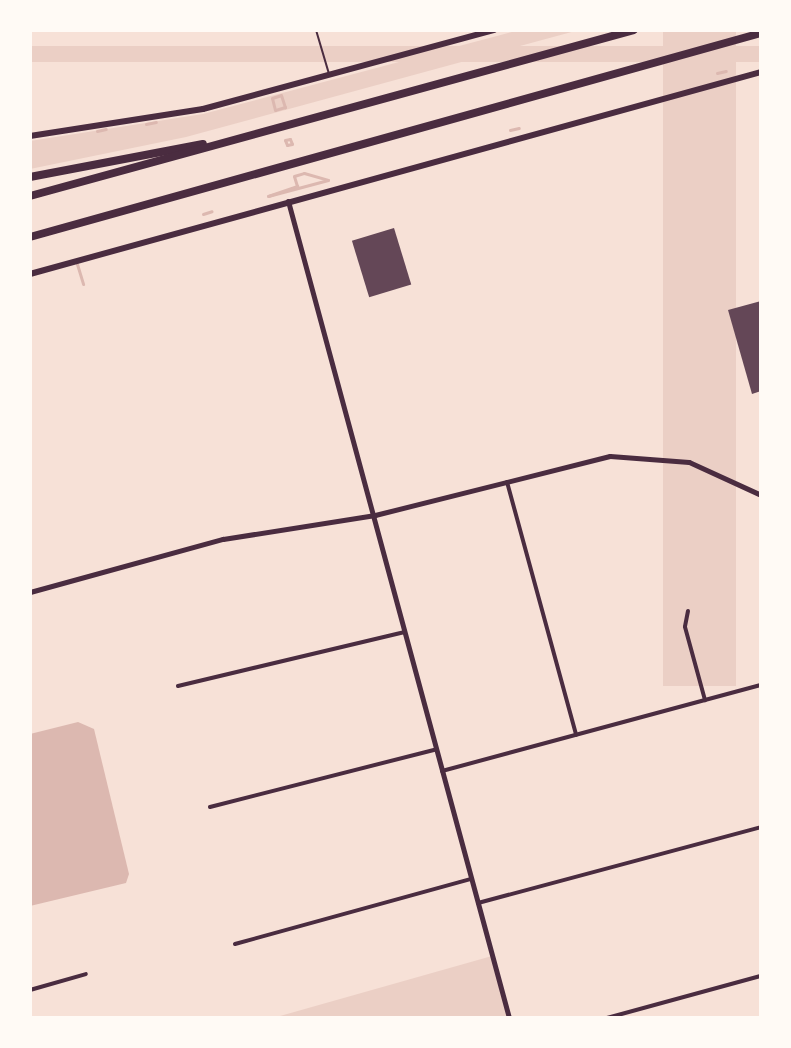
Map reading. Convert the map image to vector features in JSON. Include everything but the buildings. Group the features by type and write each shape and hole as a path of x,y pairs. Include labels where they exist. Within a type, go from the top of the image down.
{"highway":[{"path":"30,196 634,30"},
{"path":"30,237 761,34"},
{"path":"30,177 240,139"}],"main road":[{"path":"30,136 203,109 494,30"},
{"path":"30,274 761,72"}],"street":[{"path":"288,201 439,748 442,771 509,1018"},
{"path":"30,592 241,535 375,515 587,460 644,455 700,465 761,495"},
{"path":"507,482 576,735"},
{"path":"688,611 685,627 705,700"},
{"path":"178,686 407,632"},
{"path":"442,771 761,685"},
{"path":"210,807 439,748"},
{"path":"478,903 761,827"},
{"path":"235,944 471,879"},
{"path":"30,990 86,974"},
{"path":"607,1018 761,976"}],"lane":[{"path":"316,30 329,75"}],"shaded area":[{"path":"519,30 579,30 186,137 30,169 30,141 203,114"},
{"path":"663,30 736,30 736,686 663,686"},
{"path":"30,46 761,46 761,62 30,62"},
{"path":"78,722 94,729 129,874 126,883 30,906 30,734"},
{"path":"492,956 509,1018 273,1018"}],"waterway":[{"path":"717,73 726,71"},
{"path":"281,95 285,107 275,110 272,98 281,95"},
{"path":"146,124 156,122"},
{"path":"510,130 519,128"},
{"path":"97,131 106,129"},
{"path":"290,139 292,144 287,145 285,140 290,139"},
{"path":"304,173 328,180 268,196 297,186 294,176 304,173"},
{"path":"203,214 212,211"},
{"path":"77,264 83,284"}]}
